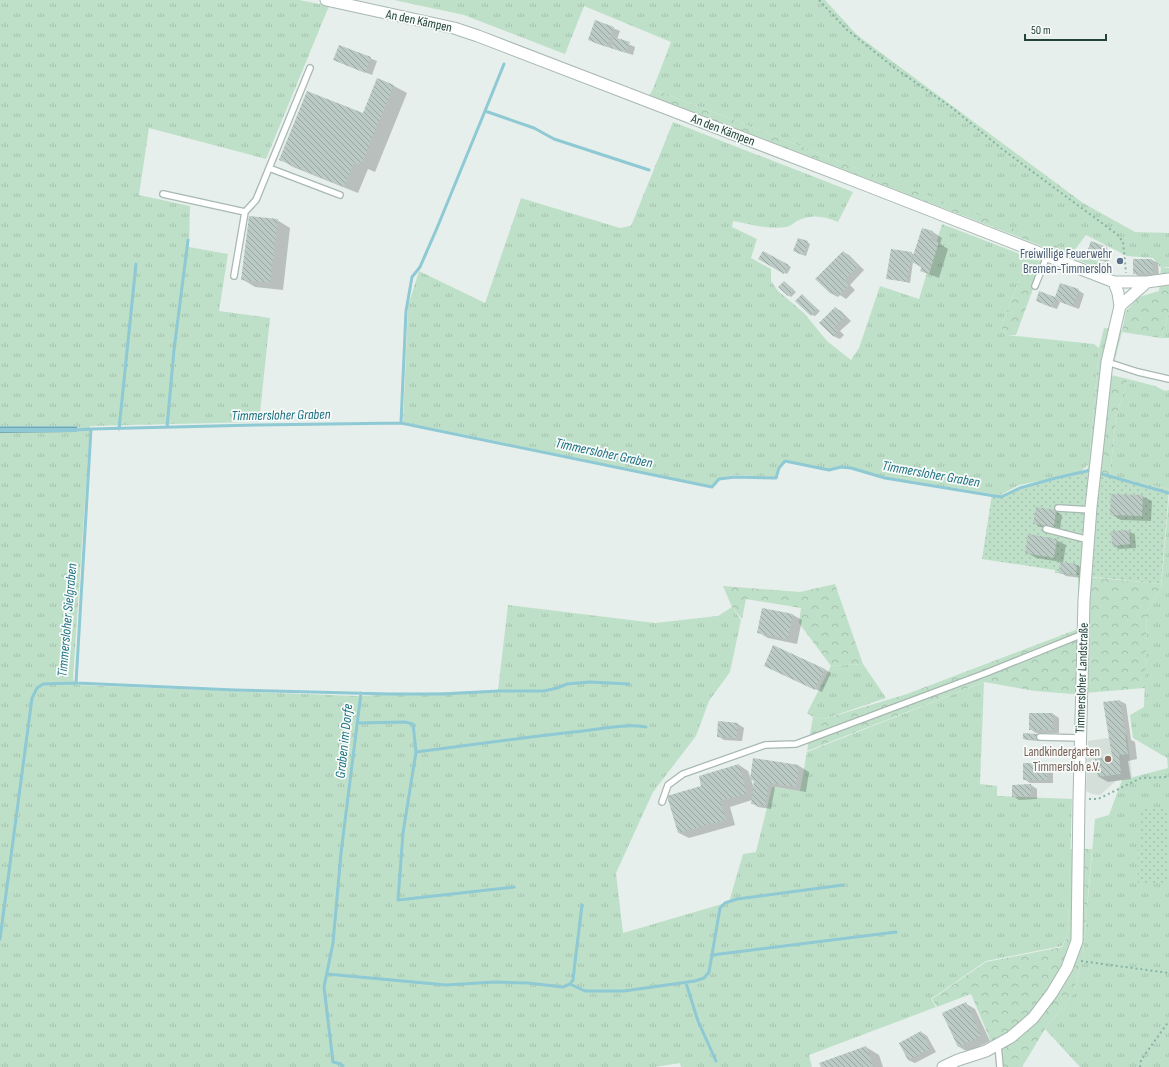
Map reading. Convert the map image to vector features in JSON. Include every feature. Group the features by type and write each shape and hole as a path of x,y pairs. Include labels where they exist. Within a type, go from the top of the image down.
{"street":[{"name":"An den Kämpen","path":"326,0 454,28 478,36 1114,282 1147,282"},
{"path":"1120,306 1147,282 1169,279"},
{"path":"1114,282 1118,293 1120,306"},
{"name":"Timmersloher Landstraße","path":"943,1067 998,1045 1011,1037 1033,1018 1052,993 1067,968 1077,941 1084,600 1091,510 1107,362 1120,306"}],"lane":[{"path":"234,276 245,212 256,200 310,68"},
{"path":"269,168 340,195"},
{"path":"163,194 245,212"},
{"path":"1035,286 1047,256"},
{"path":"1107,362 1138,372 1169,379"},
{"path":"1058,508 1091,510"},
{"path":"1046,529 1089,540"},
{"path":"662,802 668,785 683,774 765,745 796,744 986,673 1084,634"},
{"path":"1040,737 1080,738"},
{"path":"998,1045 1000,1067"}],"path":[{"path":"819,0 846,29 896,69 951,108 1002,149 1118,235 1123,242 1126,282"},
{"path":"1079,799 1098,799 1142,778 1169,777"},
{"path":"1070,960 1169,973"},
{"path":"1140,1067 1141,1060 1169,1021"}],"shaded area":[{"name":"Landkindergarten Timmersloh e.V.","path":"1127,735 1132,777 1116,781 1100,795 1092,794 1086,791 1088,741"}],"green space":[{"path":"0,0 299,0 329,6 266,159 149,128 139,195 190,206 189,247 228,254 219,311 270,318 259,422 90,426 73,679 77,685 357,696 498,690 508,605 655,623 718,616 732,607 741,620 730,672 709,701 696,736 653,792 616,873 623,933 729,902 743,854 756,852 772,787 800,791 807,752 984,682 980,784 997,786 997,796 1072,799 1068,935 1062,946 986,961 931,999 936,1007 809,1055 812,1067 681,1067 680,1063 655,1067 0,1067"},
{"path":"394,0 825,0 857,35 1083,203 1135,232 1169,233 1169,267 1161,268 1153,258 1127,256 1086,235 1073,252 653,89 671,42 584,6 565,54 464,15"},
{"path":"653,89 1110,266 1108,272 994,227 649,96"},
{"path":"673,122 853,192 838,222 823,217 807,217 790,226 780,228 733,221 732,227 757,239 751,258 771,269 771,281 778,291 804,313 827,341 851,360 859,348 880,286 919,299 942,224 1028,257 1001,327 1007,335 1094,344 1099,348 1089,464 1079,473 1019,485 1000,495 885,477 851,467 840,466 829,469 785,461 778,468 775,477 735,475 719,478 713,486 403,422 408,306 419,271 485,303 521,198 620,228 631,226"},
{"path":"1028,257 1043,262 1016,335 1007,335 1001,327"},
{"path":"1161,268 1169,268 1169,313 1161,338 1122,332 1111,375 1128,379 1116,416 1110,476 1086,472 1089,464 1099,348 1104,328 1122,331 1126,311 1139,297 1159,291"},
{"path":"1169,313 1169,338 1161,338"},
{"path":"1128,379 1155,386 1165,391 1169,390 1169,489 1110,476 1116,416"},
{"path":"1086,472 1169,489 1161,584 1055,573 1055,570 982,559 992,494 1000,495"},
{"path":"1169,497 1169,1067 1080,1067 1045,1029 1073,994 1083,955 1095,819 1109,815 1122,780 1168,768 1167,758 1133,738 1130,715 1144,707 1147,611 1161,589"},
{"path":"1078,576 1161,584 1161,589 1147,611 1145,688 1073,694 1035,691 984,682 807,751 813,717 824,719 907,694 1078,629"},
{"path":"835,584 863,664 831,666 799,623 801,608 746,599 742,619 732,607 723,586 800,592"},
{"path":"863,664 886,698 824,719 813,717 807,713 831,666"},
{"path":"1139,808 1169,809 1169,883 1138,883"},
{"path":"1070,849 1092,849 1083,955 1073,994 1045,1029 1022,1067 996,1067 995,1051 971,994 937,1007 932,999 986,962 1062,947 1068,935"}],"water":[{"path":"0,426 77,426 77,432 0,433"}],"building":[{"path":"595,20 614,27 607,47 588,40"},
{"path":"614,37 630,42 626,53 611,48"},
{"path":"339,45 371,57 365,73 333,60"},
{"path":"377,78 394,85 361,165 354,162 344,187 279,160 307,91 363,113"},
{"path":"249,216 278,219 270,283 241,280"},
{"path":"922,228 933,231 930,240 939,242 929,274 920,271 922,266 911,262"},
{"path":"798,238 808,241 803,255 793,251"},
{"path":"1091,241 1107,247 1102,261 1086,255"},
{"path":"891,249 912,252 907,282 886,279"},
{"path":"763,251 789,265 784,274 758,259"},
{"path":"843,251 858,266 844,281 849,285 839,296 834,291 831,294 815,279"},
{"path":"1133,259 1152,259 1153,273 1133,274"},
{"path":"784,281 794,290 788,296 778,287"},
{"path":"1060,283 1079,289 1073,306 1054,300 1051,307 1036,301 1039,291 1055,297"},
{"path":"802,294 817,309 811,316 795,301"},
{"path":"835,307 845,317 834,327 838,331 833,336 819,323"},
{"path":"1111,494 1143,495 1142,516 1110,515"},
{"path":"1036,507 1056,510 1054,527 1033,524"},
{"path":"1129,530 1130,544 1112,546 1111,531"},
{"path":"1028,534 1057,539 1054,558 1025,553"},
{"path":"1060,562 1077,564 1076,575 1059,573"},
{"path":"762,608 793,614 788,639 757,633"},
{"path":"773,645 825,669 815,690 764,666"},
{"path":"1120,700 1128,754 1119,755 1121,774 1098,777 1095,759 1112,756 1103,702"},
{"path":"1029,713 1053,713 1053,730 1029,730"},
{"path":"718,721 738,723 736,738 717,737"},
{"path":"1023,733 1037,734 1037,740 1023,739"},
{"path":"753,758 799,765 796,787 769,783 765,806 751,804 754,780 750,780"},
{"path":"1023,763 1047,763 1047,780 1023,780"},
{"path":"739,764 747,794 720,801 726,820 678,833 667,796 701,786 699,776"},
{"path":"1031,784 1031,796 1012,797 1012,785"},
{"path":"966,1002 981,1036 958,1047 942,1013"},
{"path":"921,1031 930,1049 908,1060 899,1043"},
{"path":"866,1046 873,1067 821,1067 819,1063"}],"waterway":[{"path":"485,111 504,64"},
{"path":"401,423 406,311 412,277 420,267 485,111 534,128 554,139 649,170"},
{"path":"167,427 174,350 188,240"},
{"path":"119,429 136,264"},
{"name":"Timmersloher Graben","path":"91,429 401,423 712,487 719,479 735,477 776,478 779,468 785,461 829,470 841,467 851,468 885,478 1001,497 1020,488 1091,470"},
{"name":"Timmersloher Sielgraben","path":"0,939 32,698 37,688 43,684 76,683 91,429 75,430"},
{"name":"Timmersloher Graben","path":"1102,474 1169,493"},
{"name":"Graben im Dorfe","path":"76,683 235,690 389,694 544,691 567,684 590,682 629,684"},
{"name":"Graben im Dorfe","path":"343,1067 341,1064 333,1062 324,987 333,943 341,853 361,693"},
{"path":"357,723 405,722 413,724 416,752 610,727 646,727"},
{"path":"416,752 403,833 398,900 514,887"},
{"path":"327,974 446,985 495,982 528,983 563,987 570,984 585,991 624,991 695,981 704,978 709,972 720,908 725,903 737,899 843,885"},
{"path":"570,984 573,980 582,905"},
{"path":"712,955 896,932"},
{"path":"686,983 698,1021 716,1061"}],"place":[{"name":"Freiwillige Feuerwehr Bremen-Timmersloh","path":"1120,261"},
{"name":"Landkindergarten Timmersloh e.V.","path":"1108,759"}]}
